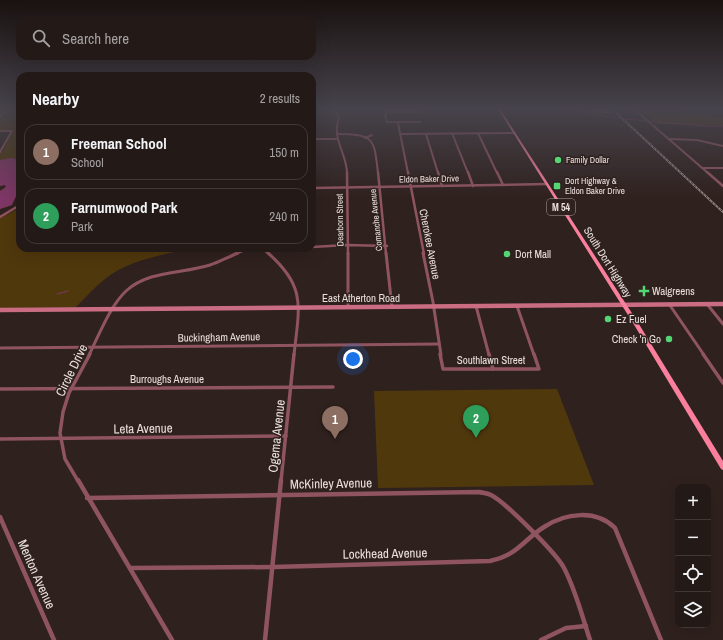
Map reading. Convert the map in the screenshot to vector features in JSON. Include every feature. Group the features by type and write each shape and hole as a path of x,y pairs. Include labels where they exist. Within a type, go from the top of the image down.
{"main road":[{"name":"South Dort Highway","path":"519,139 646,340 723,467"}],"street":[{"path":"0,152 7,139"},
{"path":"316,139 337,139"},
{"name":"Dearborn Street","path":"337,139 348,170 348,307"},
{"name":"Comanche Avenue","path":"367,139 374,143 375,146 392,307"},
{"name":"Cherokee Avenue","path":"401,139 433,306 443,369"},
{"path":"427,139 442,186"},
{"path":"454,139 472,186"},
{"path":"481,139 504,185"},
{"path":"669,139 697,140 723,146"},
{"path":"669,139 723,186"},
{"path":"702,168 723,168"},
{"name":"Eldon Baker Drive","path":"316,188 547,184"},
{"path":"0,217 16,207"},
{"path":"316,247 347,245 386,246"},
{"name":"Circle Drive","path":"172,640 65,459 60,438 63,412 72,388 114,310 115,305 126,290 144,279 170,272 209,265 240,252"},
{"name":"Ogema Avenue","path":"265,640 299,307 299,294 291,278 276,260 267,252"},
{"path":"669,304 723,383"},
{"path":"707,304 723,324"},
{"name":"East Atherton Road","path":"0,310 723,304"},
{"path":"476,306 493,369"},
{"name":"Southlawn Street","path":"443,369 539,369 517,306"},
{"name":"Buckingham Avenue","path":"0,348 439,344"},
{"name":"Burroughs Avenue","path":"0,389 333,387"},
{"name":"Leta Avenue","path":"0,439 286,436"},
{"name":"McKinley Avenue","path":"87,498 479,492 490,494 499,500 535,534"},
{"name":"Lockhead Avenue","path":"130,568 273,567 490,561 502,559 513,554 535,534 556,520 570,516 588,515 606,520 615,528 661,640"},
{"name":"Menton Avenue","path":"0,517 54,640"},
{"path":"535,534 563,566 574,589 590,640"},
{"path":"541,640 566,628 586,626"}],"shaded area":[{"path":"9,139 16,139 16,196 12,205 0,209 0,191 6,187 5,185 0,186 0,152 3,151"},
{"path":"11,158 16,160 16,196 12,205 0,209 0,191 6,187 5,185 0,186 0,160"},
{"path":"16,210 16,252 173,252 145,259 124,267 105,279 76,307 0,308 0,218"},
{"path":"557,389 594,485 378,488 374,391"}],"waterway":[{"path":"57,294 68,291"}],"railway":[{"path":"644,139 723,212"}],"place":[{"name":"Family Dollar","path":"558,160"},
{"name":"Dort Highway & Eldon Baker Drive","path":"557,186"},
{"name":"Dort Mall","path":"507,254"},
{"name":"Walgreens","path":"644,291"},
{"name":"Ez Fuel","path":"608,319"},
{"name":"Check 'n Go","path":"669,339"},
{"name":"Farnumwood Park","path":"476,438"},
{"name":"Freeman School","path":"335,439"}]}
